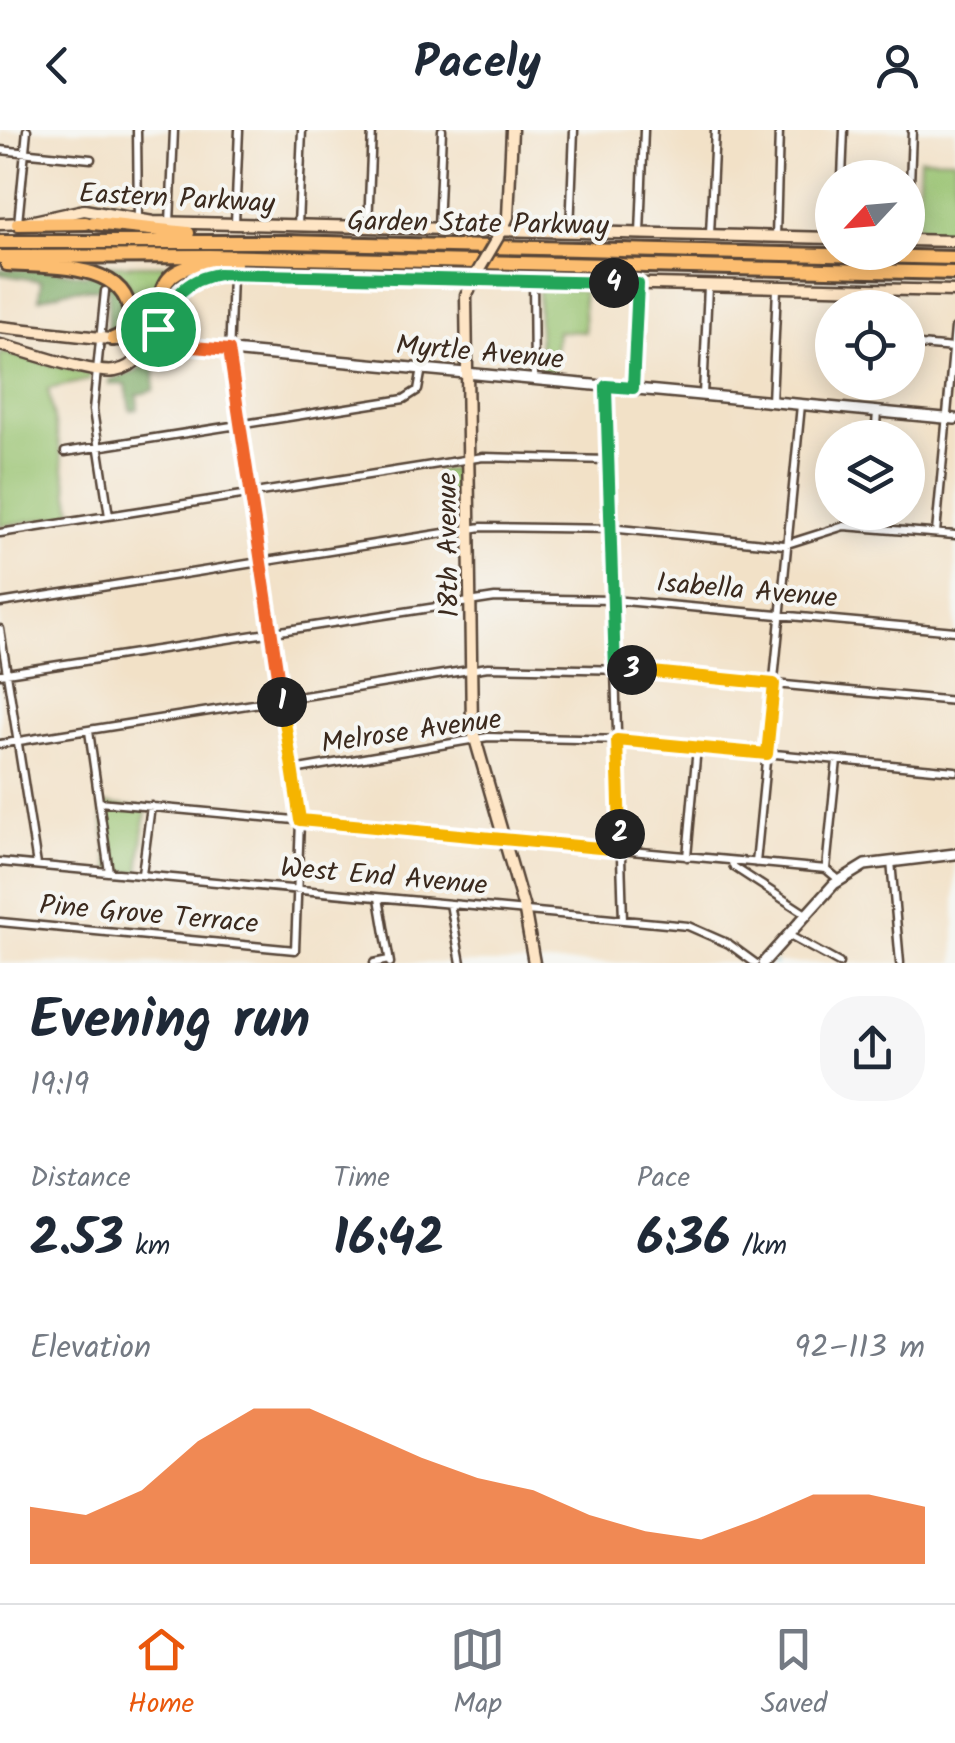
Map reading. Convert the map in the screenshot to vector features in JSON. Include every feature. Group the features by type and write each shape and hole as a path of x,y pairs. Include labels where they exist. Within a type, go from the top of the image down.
{"highway":[{"path":"18,224 90,223 286,242"},
{"name":"Garden State Parkway","path":"0,242 286,242 955,254"},
{"path":"146,343 147,330 169,275 184,268 341,259"},
{"name":"Garden State Parkway","path":"0,260 341,259 955,273"},
{"path":"0,260 77,270 113,283 122,293 130,314 128,328 107,339"},
{"path":"886,271 955,281"}],"main road":[{"name":"18th Avenue","path":"512,130 508,217 466,296 471,670 474,740 525,912 534,963"},
{"name":"Eastern Parkway","path":"0,224 84,210 170,223 815,238"},
{"path":"925,240 955,241"},
{"path":"0,345 97,370 124,368 134,361 182,289 201,278 232,274 475,276 533,281 955,291"},
{"name":"Myrtle Avenue","path":"0,327 146,343"},
{"path":"24,328 14,337 25,351"}],"street":[{"path":"18,224 27,130"},
{"path":"137,221 138,130"},
{"path":"170,223 174,130"},
{"path":"235,224 239,130"},
{"path":"298,226 302,130"},
{"path":"368,227 372,130"},
{"path":"438,229 442,130"},
{"path":"570,232 574,130"},
{"path":"640,234 644,130"},
{"path":"710,235 715,130"},
{"path":"776,237 779,130"},
{"path":"843,160 844,130"},
{"path":"911,160 912,130"},
{"path":"0,150 91,160"},
{"path":"232,274 229,350 300,820 299,890"},
{"path":"533,281 534,379"},
{"path":"633,388 638,284"},
{"path":"703,395 708,285"},
{"path":"772,402 778,286"},
{"path":"105,291 107,339 97,370 93,410 109,516"},
{"path":"936,533 951,419 955,328"},
{"name":"Myrtle Avenue","path":"146,343 951,419"},
{"path":"925,345 954,348"},
{"path":"65,452 408,398 418,390 422,368"},
{"path":"606,386 623,920"},
{"path":"756,863 801,405"},
{"path":"876,420 877,412"},
{"path":"0,532 468,459 608,460"},
{"path":"0,603 469,530 610,530 788,544 829,530"},
{"path":"906,530 955,535"},
{"name":"Isabella Avenue","path":"3,673 494,598 612,600 955,631"},
{"path":"0,629 3,673 37,865"},
{"path":"0,744 488,667 615,670 955,702"},
{"path":"88,731 109,872"},
{"name":"Melrose Avenue","path":"292,770 488,737 617,740 955,772"},
{"path":"687,856 698,747"},
{"path":"826,870 836,760"},
{"path":"99,802 826,870 839,880"},
{"path":"142,874 151,806"},
{"path":"762,963 839,880 869,863 955,854"},
{"path":"731,860 734,867 806,914"},
{"path":"891,860 900,963"},
{"name":"West End Avenue","path":"0,862 702,930 755,963"},
{"name":"Pine Grove Terrace","path":"0,922 294,950 299,890"},
{"path":"374,963 389,961 379,898"},
{"path":"450,904 461,963"},
{"path":"788,935 839,963"}],"green space":[{"path":"955,159 955,234 925,232 925,160 920,160"},
{"path":"108,265 171,265 148,302 139,333 129,332 128,281"},
{"path":"108,265 125,280 132,294 129,332 107,332 109,288 69,290 39,299 41,281 0,274 0,269 86,275"},
{"path":"538,289 583,290 585,332 557,331 554,373 540,372"},
{"path":"0,352 90,374 89,380 48,389 73,514 0,526"},
{"path":"155,355 154,390 137,395 138,409 130,410 126,385 109,384 109,380 136,372"},
{"path":"460,467 461,495 439,498 437,471"},
{"path":"101,804 146,808 139,873 110,870"}],"route":[{"path":"219,274 638,284 633,388 606,386 615,670 774,684 767,754 617,740 621,850 300,820 229,350 146,343 158,329 178,292 201,278 219,274"}]}
